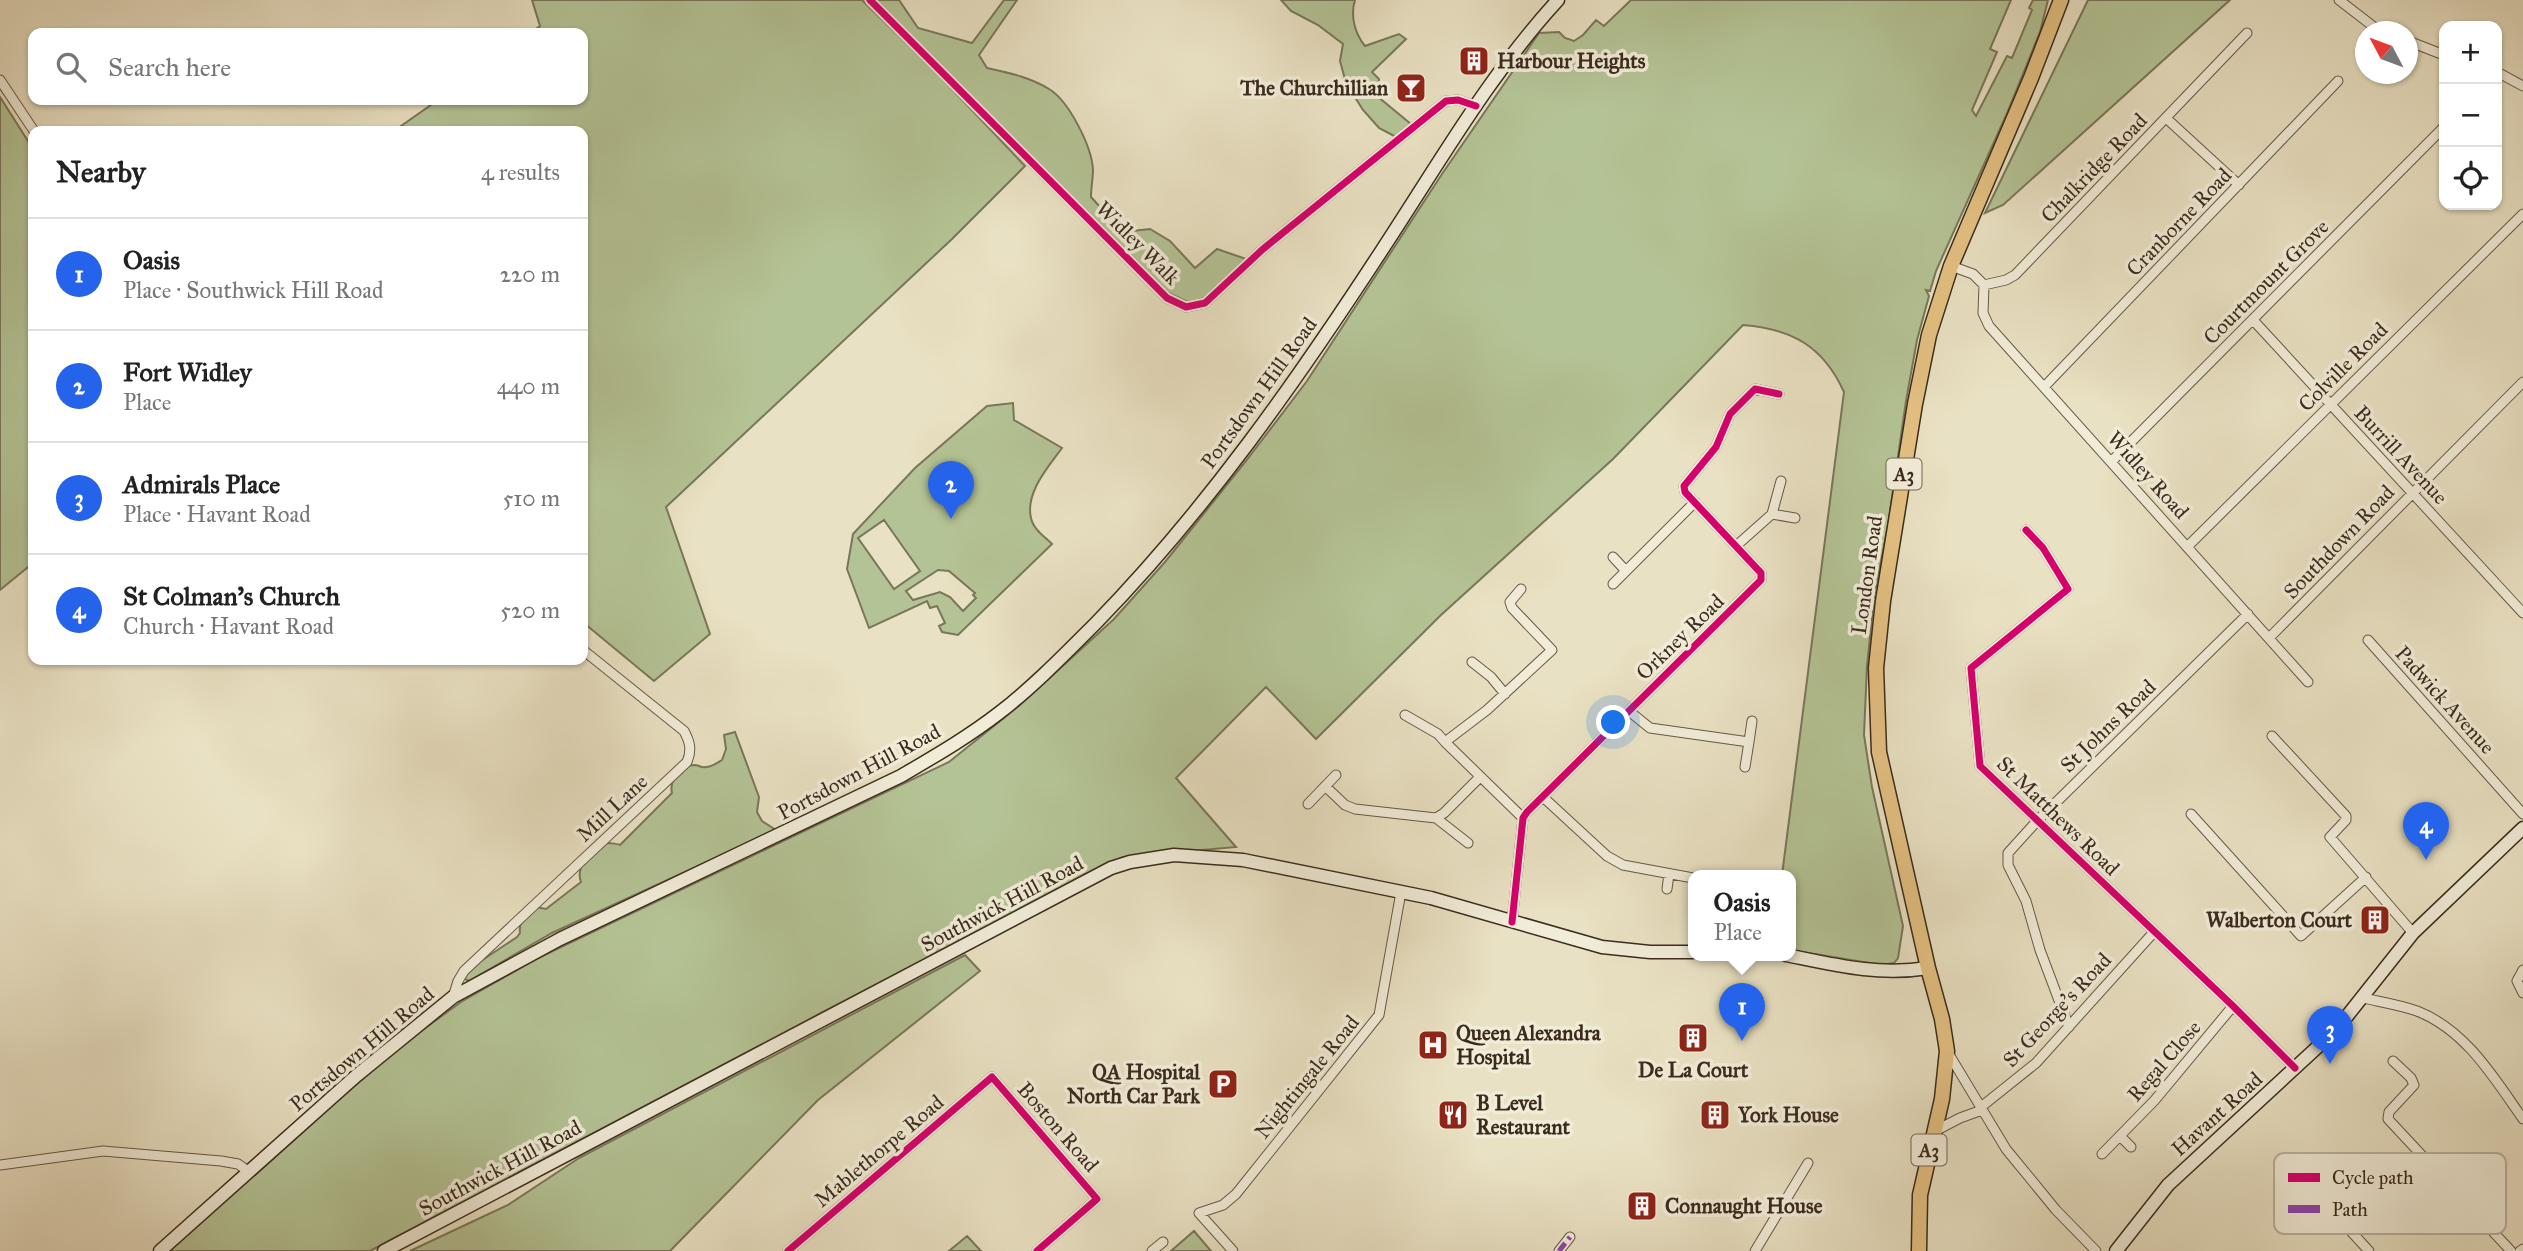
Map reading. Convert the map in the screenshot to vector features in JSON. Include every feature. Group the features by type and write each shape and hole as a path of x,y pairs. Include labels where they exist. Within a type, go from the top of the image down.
{"main road":[{"name":"Portsdown Hill Road","path":"160,1251 356,1076 453,997 560,939 901,776 947,749 999,713 1049,670 1137,581 1265,423 1350,300 1501,69 1558,0"},
{"name":"London Road","path":"1947,1051 1942,1019 1879,752 1875,668 1883,601 1929,335 1951,266 2061,0"},
{"name":"Havant Road","path":"2116,1251 2168,1185 2336,1030 2413,933 2523,828"},
{"name":"Southwick Hill Road","path":"384,1251 1111,869 1130,862 1174,855 1243,860 1401,892 1602,947 1650,952 1688,952"},
{"path":"1796,957 1868,971 1896,973 1928,968"},
{"name":"A3","path":"1919,1251 1920,1195 1942,1099 1947,1051"}],"street":[{"name":"Widley Walk","path":"870,0 1167,298 1186,307 1205,303 1263,249 1446,101 1458,100 1476,106"},
{"path":"2339,0 2366,21"},
{"name":"Chalkridge Road","path":"1984,285 2015,275 2247,33"},
{"path":"2418,45 2439,53"},
{"path":"2502,76 2523,86"},
{"path":"0,80 31,126"},
{"name":"Cranborne Road","path":"2044,387 2338,81"},
{"path":"2166,118 2239,185"},
{"name":"Courtmount Grove","path":"2112,461 2439,132"},
{"name":"Colville Road","path":"2188,546 2523,214"},
{"path":"1951,266 1973,274 1984,285"},
{"name":"Widley Road","path":"1984,285 1983,313 1989,327 2308,682"},
{"name":"Burrill Avenue","path":"2253,320 2523,613"},
{"name":"Southdown Road","path":"2269,638 2523,382"},
{"path":"1613,584 1695,502 1685,492 1684,486 1716,447 1730,414 1752,385 1779,394"},
{"path":"1736,546 1772,514 1781,481"},
{"name":"Orkney Road","path":"1523,818 1761,580 1761,573 1695,502"},
{"path":"1772,514 1796,518"},
{"name":"St Matthews Road","path":"2026,530 2043,548 2068,589 1971,668 1980,766 2295,1068"},
{"path":"1613,557 1626,571"},
{"path":"1445,742 1505,694 1552,650 1513,608 1510,602 1521,589"},
{"name":"St Johns Road","path":"2068,1027 2040,950 2026,901 2006,859 2012,847 2037,821 2248,614"},
{"name":"Padwick Avenue","path":"2368,640 2523,814"},
{"name":"Mill Lane","path":"453,997 464,971 687,762 690,755 690,743 684,731 588,654"},
{"path":"1472,662 1491,677 1505,694"},
{"path":"1629,710 1650,729 1749,742"},
{"path":"1405,715 1438,734 1523,818 1513,922"},
{"path":"1745,767 1752,721"},
{"path":"2272,736 2346,816 2346,820 2330,837 2413,933"},
{"path":"1308,804 1336,775"},
{"path":"1436,818 1480,777"},
{"path":"1325,786 1345,805 1355,809 1436,818 1468,843"},
{"path":"1543,797 1607,856 1623,865 1688,877"},
{"path":"2191,814 2301,936 2366,877"},
{"path":"1667,889 1669,874"},
{"name":"Nightingale Road","path":"1233,1251 1199,1213 1223,1205 1236,1194 1379,1015 1401,892"},
{"name":"St George's Road","path":"1935,1131 1982,1108 2036,1063 2154,932"},
{"path":"2522,992 2517,981 2523,970"},
{"path":"2363,998 2416,1011 2432,1019 2479,1056 2523,1119"},
{"name":"Regal Close","path":"2102,1154 2171,1082 2233,1006"},
{"path":"1947,1051 2015,1160 2056,1210 2096,1251"},
{"path":"2393,1061 2411,1078 2414,1085 2389,1112 2388,1119 2420,1153"},
{"name":"Boston Road","path":"992,1077 1097,1199 1037,1251"},
{"name":"Mablethorpe Road","path":"789,1251 992,1077"},
{"path":"2120,1136 2131,1147"},
{"path":"0,1166 103,1151 221,1161 238,1164 248,1171"},
{"path":"1755,1251 1808,1163"},
{"path":"2354,1234 2370,1251"},
{"path":"2495,1234 2511,1251"},
{"path":"1559,1251 1570,1237"},
{"path":"1152,1251 1163,1242"}],"green space":[{"path":"532,0 862,0 932,68 1025,166 952,239 666,507 710,634 654,681 588,626 588,126 401,126 431,105 588,105 588,28 537,28 540,26"},
{"path":"873,0 899,0 918,28 972,43 1004,0 1017,0 979,55 987,68 1034,81 1049,89 1064,103 1089,149 1093,170 1091,197 1112,220 1132,231 1150,229 1170,241 1195,268 1217,249 1246,259 1204,298 1190,303 1164,291"},
{"path":"1281,0 1355,0 1354,24 1365,46 1399,34 1406,39 1372,72 1379,79 1377,96 1411,124 1396,137 1379,128 1363,110 1346,83 1340,61 1343,44 1318,25 1291,11"},
{"path":"1631,0 2011,0 1990,49 1997,52 1972,110 1976,116 2007,56 2012,58 2032,10 2029,8 2033,0 2048,0 2040,32 2008,111 1936,271 1930,291 1926,290 1929,296 1917,340 1874,597 1864,735 1872,787 1903,926 1898,958 1894,963 1881,965 1796,951 1796,870 1783,870 1844,392 1826,363 1804,343 1776,331 1743,325 1613,459 1441,615 1316,739 1266,687 1176,778 1236,847 1123,857 370,1251 168,1251 260,1167 406,1042 461,1002 536,959 949,762 1020,705 1114,619 1165,562 1246,461 1307,381 1442,174 1539,33 1559,32 1574,41 1596,20 1604,26"},
{"path":"2088,0 2230,0 2003,205 1985,213"},
{"path":"0,97 28,141 28,567 0,590"},
{"path":"1013,403 1014,420 1062,448 1044,472 1031,499 1034,526 1052,544 958,635 942,632 939,626 945,623 937,606 930,608 927,601 869,628 847,569 853,534 915,468 987,406","holes":["884,520 920,571 894,589 858,538","938,570 949,571 975,593 973,595 976,598 963,611 950,597 940,592 913,600 906,591"]},
{"path":"735,732 759,797 757,812 762,821 776,830 552,933 469,981 465,979 465,975 478,963 517,937 522,921 536,907 546,909 581,882 580,870 586,858 596,848 608,843 620,845 672,793 672,784 680,771 694,765 710,766 722,760 726,749 724,735"},
{"path":"965,955 980,971 818,1100 670,1251 410,1251 508,1205 579,1158"},
{"path":"1194,1231 1211,1251 1171,1251"},
{"path":"967,1236 981,1251 949,1251"}],"marked path":[{"path":"1559,1251 1570,1237"}],"cycle path":[{"path":"870,0 1167,298 1186,307 1205,303 1263,249 1446,101 1458,100 1476,106"},
{"path":"1512,922 1523,818 1527,812 1761,580 1761,573 1685,492 1684,486 1716,447 1730,414 1755,389 1779,394"},
{"path":"2026,530 2043,548 2068,589 1971,668 1980,766 2295,1068"},
{"path":"788,1251 992,1077 1097,1199 1037,1251"}],"place":[{"name":"Harbour Heights","path":"1474,61"},
{"name":"The Churchillian","path":"1411,88"},
{"name":"Fort Widley","path":"951,519"},
{"name":"St Colman's Church","path":"2426,860"},
{"name":"Walberton Court","path":"2375,920"},
{"name":"De La Court","path":"1693,1038"},
{"name":"Oasis","path":"1742,1041"},
{"name":"Queen Alexandra Hospital","path":"1433,1045"},
{"name":"Admirals Place","path":"2330,1064"},
{"name":"QA Hospital North Car Park","path":"1223,1084"},
{"name":"B Level Restaurant","path":"1453,1115"},
{"name":"York House","path":"1715,1115"},
{"name":"Connaught House","path":"1642,1206"}]}
